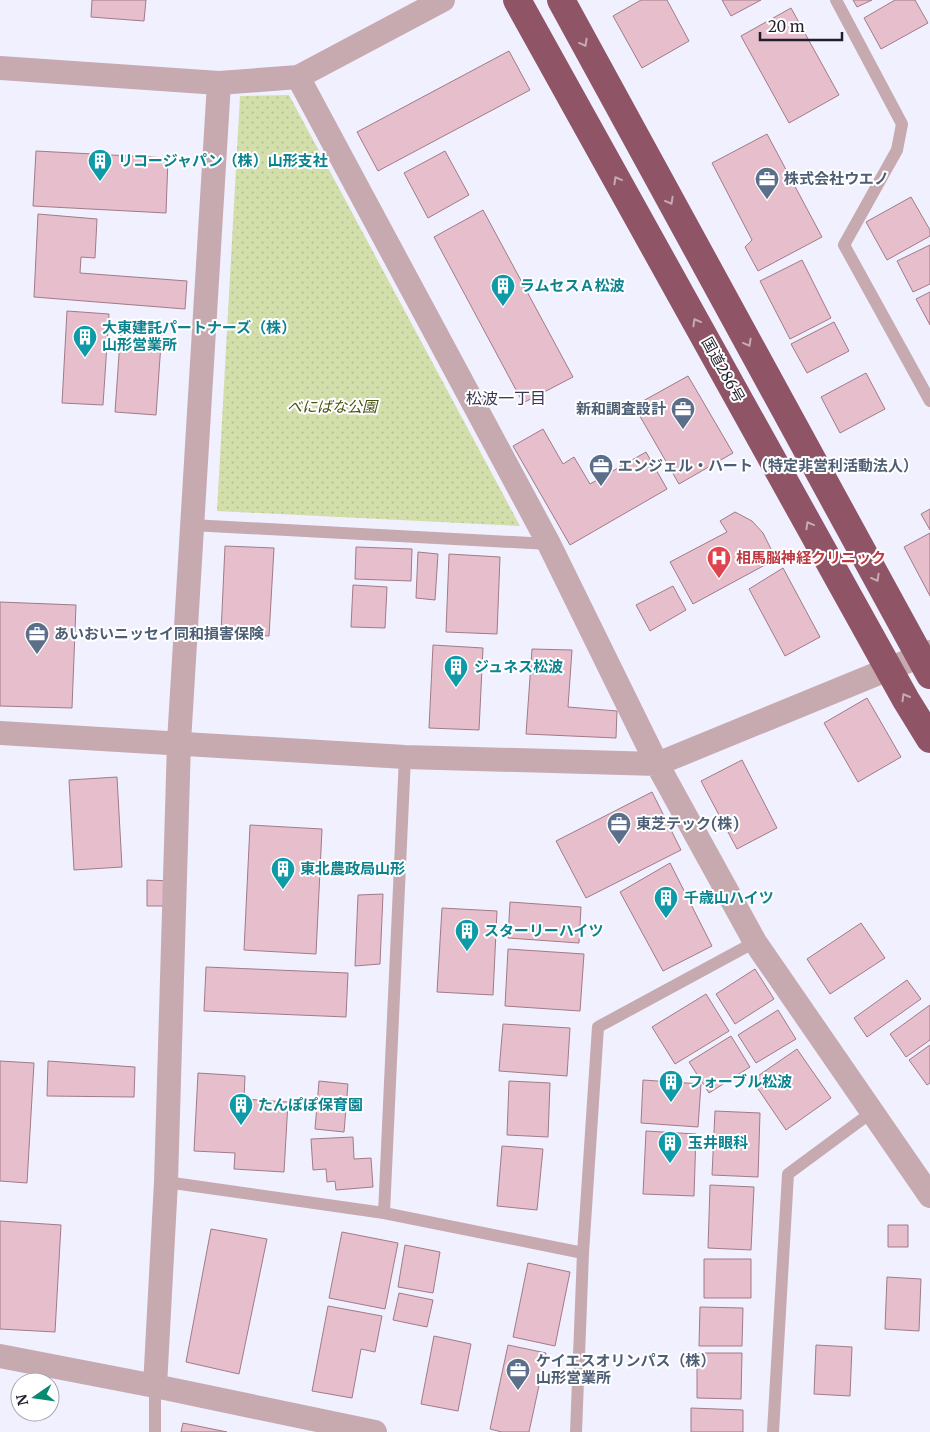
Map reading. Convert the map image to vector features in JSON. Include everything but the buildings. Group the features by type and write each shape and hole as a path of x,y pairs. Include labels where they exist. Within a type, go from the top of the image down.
{"highway":[{"name":"国道286号","path":"517,0 889,669 930,739"},
{"path":"561,0 926,661"}],"street":[{"path":"0,68 219,83 298,76 443,0"},
{"path":"298,76 549,544 657,764 755,942 930,1196"},
{"path":"156,1386 166,1182 179,742 219,83"},
{"path":"0,733 179,742 405,757 657,764 889,669 926,661"},
{"path":"0,1356 156,1386 375,1432"}],"lane":[{"path":"836,0 902,124 897,150 844,245 930,401"},
{"path":"192,525 549,544"},
{"path":"384,1213 405,757"},
{"path":"576,1432 583,1253 598,1027 755,942"},
{"path":"773,1432 788,1174 872,1112"},
{"path":"166,1182 384,1213 583,1253"},
{"path":"155,1432 156,1386"}],"green space":[{"name":"べにばな公園","path":"289,95 520,526 217,511 240,96"}],"place":[{"name":"リコージャパン（株）山形支社","path":"100,182"},
{"name":"株式会社ウエノ","path":"767,200"},
{"name":"ラムセスＡ松波","path":"503,307"},
{"name":"大東建託パートナーズ（株） 山形営業所","path":"85,358"},
{"name":"新和調査設計","path":"683,430"},
{"name":"エンジェル・ハート（特定非営利活動法人）","path":"601,487"},
{"name":"相馬脳神経クリニック","path":"719,579"},
{"name":"あいおいニッセイ同和損害保険","path":"37,655"},
{"name":"ジュネス松波","path":"456,688"},
{"name":"東芝テック(株)","path":"619,845"},
{"name":"東北農政局山形","path":"283,890"},
{"name":"千歳山ハイツ","path":"666,919"},
{"name":"スターリーハイツ","path":"467,952"},
{"name":"フォーブル松波","path":"671,1103"},
{"name":"たんぽぽ保育園","path":"241,1126"},
{"name":"玉井眼科","path":"670,1164"},
{"name":"ケイエスオリンパス（株） 山形営業所","path":"518,1391"}],"district":[{"name":"松波一丁目","path":"506,398"}]}
